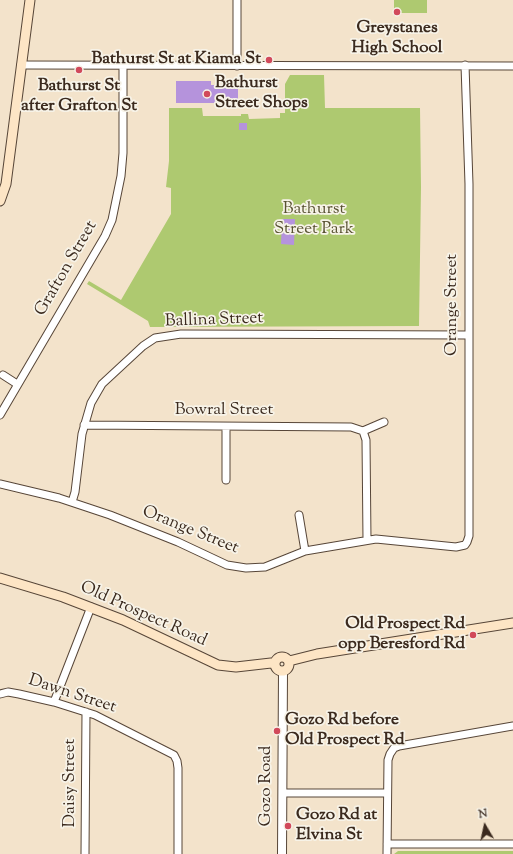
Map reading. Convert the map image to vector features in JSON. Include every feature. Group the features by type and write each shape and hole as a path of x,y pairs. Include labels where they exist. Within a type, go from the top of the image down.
{"main road":[{"path":"0,201 30,0"},
{"name":"Old Prospect Road","path":"0,578 91,607 141,628 205,661 218,665 236,667 275,663"},
{"path":"289,661 288,667 283,671 277,669 275,663 277,659 281,657 286,658 289,661 317,654 513,623"}],"street":[{"path":"237,0 237,66"},
{"path":"21,65 513,66"},
{"name":"Grafton Street","path":"0,415 94,256 112,220 118,196 122,168 123,65"},
{"name":"Orange Street","path":"0,484 72,502 143,527 227,565 246,568 265,567 305,551 367,540 383,539 456,547 467,546 469,536 469,184 465,65"},
{"name":"Ballina Street","path":"72,502 75,492 84,425 91,403 102,384 150,341 160,337 181,334 468,335"},
{"path":"3,375 17,384"},
{"path":"367,540 366,440 363,431 384,422"},
{"name":"Bowral Street","path":"84,425 351,427 363,431"},
{"path":"226,427 226,480"},
{"path":"298,515 305,551"},
{"path":"54,702 91,607"},
{"name":"Gozo Road","path":"282,854 283,671"},
{"name":"Dawn Street","path":"0,694 8,692 14,693 54,702 86,712 102,718 178,755 178,854"},
{"name":"Daisy Street","path":"85,854 86,712"},
{"path":"387,854 389,749 513,726"},
{"path":"283,793 387,793"},
{"path":"387,844 513,844"}],"green space":[{"path":"394,0 427,0 427,13 394,13"},
{"name":"Bathurst Street Park","path":"290,75 324,75 325,108 420,108 421,187 419,326 150,327 148,321 87,284 89,281 121,300 171,214 171,188 166,187 169,161 169,108 202,108 203,116 241,116 241,114 248,114 249,119 280,118 280,113 285,113 285,84"},
{"path":"398,851 513,851 513,854 394,854"}],"building":[{"name":"Bathurst Street Shops","path":"176,81 211,81 211,85 238,85 238,103 176,103"},
{"path":"239,123 247,123 247,130 239,130"},
{"path":"282,219 295,219 294,245 281,244"}],"place":[{"name":"Greystanes High School","path":"397,12"},
{"name":"Bathurst St at Kiama St","path":"269,60"},
{"name":"Bathurst St after Grafton St","path":"79,70"},
{"name":"Bathurst Street Shops","path":"207,94"},
{"name":"Old Prospect Rd opp Beresford Rd","path":"473,635"},
{"name":"Gozo Rd before Old Prospect Rd","path":"277,731"},
{"name":"Gozo Rd at Elvina St","path":"288,826"}]}
